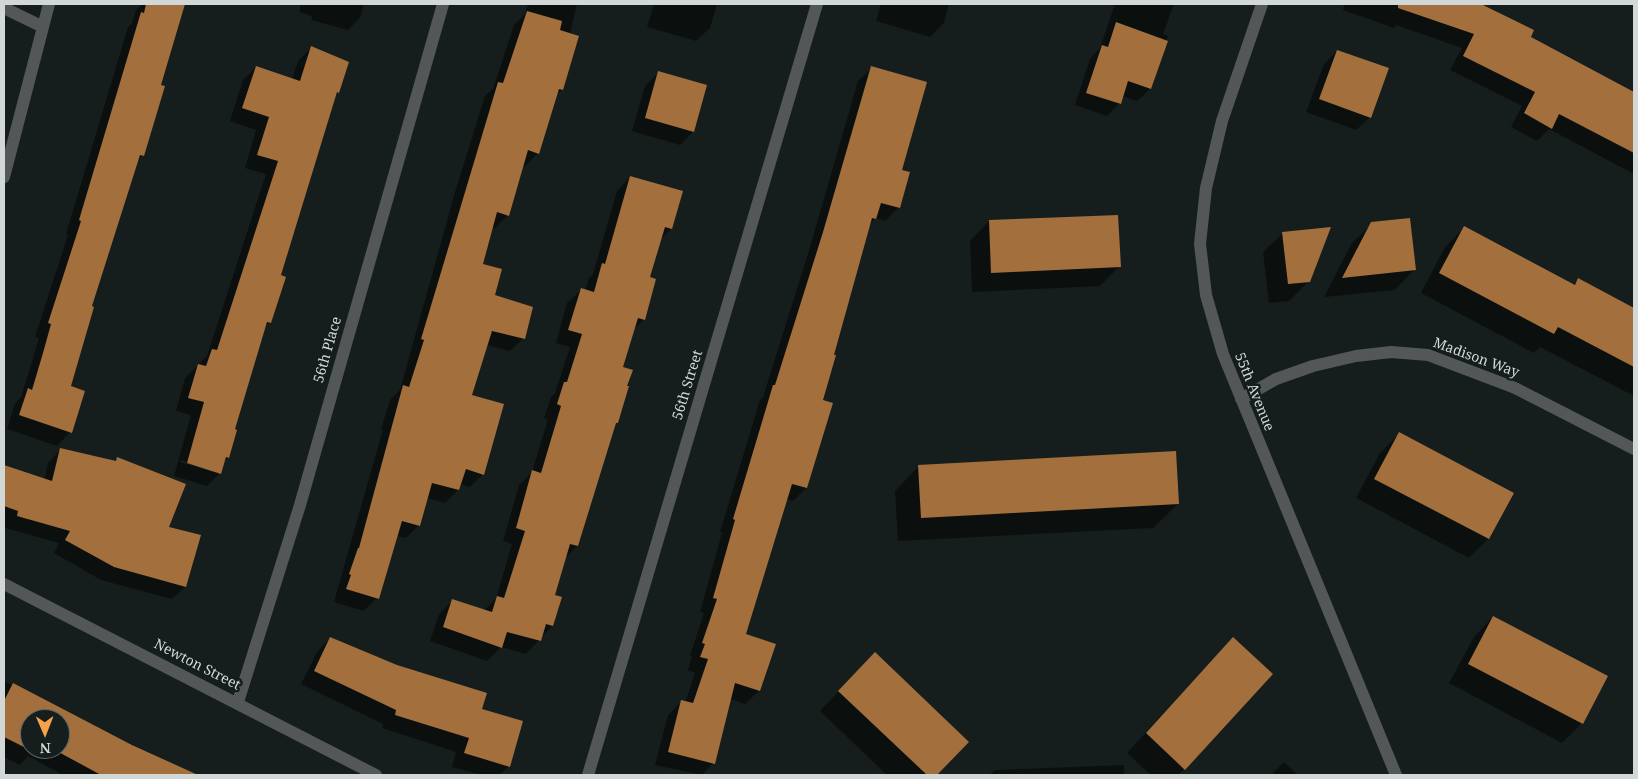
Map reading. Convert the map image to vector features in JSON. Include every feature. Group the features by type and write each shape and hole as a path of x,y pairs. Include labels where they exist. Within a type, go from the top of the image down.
{"street":[{"path":"4,177 49,4"},
{"name":"56th Place","path":"238,702 300,505 443,4"},
{"name":"56th Street","path":"588,775 817,4"},
{"name":"55th Avenue","path":"1262,4 1222,121 1206,188 1200,244 1206,295 1222,354 1396,775"},
{"path":"4,8 43,27"},
{"name":"Madison Way","path":"1241,399 1276,379 1339,360 1391,352 1428,355 1515,388 1634,449"},
{"name":"Newton Street","path":"4,584 238,702 376,775"}],"building":[{"path":"146,4 185,4 161,85 165,86 144,156 140,155 92,306 94,307 71,386 85,391 72,433 19,415 28,388 32,390 51,324 48,323 81,221 79,220 141,12 144,13"},
{"path":"1398,4 1481,4 1534,30 1531,37 1634,92 1634,153 1559,114 1552,129 1524,113 1535,92 1463,56 1474,34 1398,8"},
{"path":"527,11 562,21 560,30 579,36 563,90 559,89 539,154 528,150 509,216 497,212 483,264 502,269 495,295 533,307 525,339 492,331 472,395 504,404 484,475 466,469 459,490 432,483 420,526 402,521 379,599 346,589 351,575 349,574 359,548 403,385 409,387 424,340 421,339 498,82 503,83"},
{"path":"1116,22 1168,41 1151,89 1128,81 1121,104 1086,93 1102,45 1108,47"},
{"path":"311,46 349,62 339,93 337,92 281,275 286,277 271,323 267,322 235,429 237,430 229,458 226,457 221,474 187,463 204,402 188,398 198,364 206,366 212,349 217,350 278,161 257,155 269,117 242,108 256,66 300,81"},
{"path":"1337,50 1389,68 1371,118 1319,99"},
{"path":"871,66 927,82 902,170 910,172 900,208 881,203 876,219 872,218 823,400 833,403 807,488 792,484 746,634 776,644 760,691 735,683 715,764 668,752 681,700 693,703 708,659 700,657 705,644 702,643 717,599 713,598 735,520 733,519 773,385 775,385 823,232"},
{"path":"658,71 707,85 694,132 645,118"},
{"path":"630,176 683,191 672,229 665,227 650,277 656,279 645,320 638,318 623,367 633,370 618,423 616,423 578,546 570,544 555,595 562,597 553,626 546,624 541,641 507,632 502,648 443,627 452,599 492,612 497,596 504,598 525,531 516,528 532,470 541,473 561,406 557,404 564,382 567,382 582,334 568,330 581,288 594,292 602,263 605,264"},
{"path":"1118,215 1121,267 991,273 989,220"},
{"path":"1410,218 1416,270 1342,278 1371,222"},
{"path":"1464,226 1575,285 1578,278 1634,308 1634,367 1558,327 1554,334 1439,273"},
{"path":"1331,227 1310,282 1288,284 1282,232"},
{"path":"1399,432 1514,493 1489,539 1374,479"},
{"path":"60,448 116,461 117,457 186,484 169,527 201,535 186,587 114,567 65,540 70,531 17,516 18,511 4,506 4,465 52,481"},
{"path":"1176,451 1179,504 921,518 918,465"},
{"path":"1493,616 1608,676 1583,724 1468,664"},
{"path":"330,637 397,665 487,693 482,709 523,721 510,767 464,753 469,738 395,715 396,710 314,671"},
{"path":"1233,637 1273,674 1185,770 1146,733"},
{"path":"875,652 969,742 937,775 927,775 838,691"},
{"path":"13,683 63,709 20,709 20,745 4,737 4,701"},
{"path":"70,713 132,745 198,775 101,775 70,758"}]}
